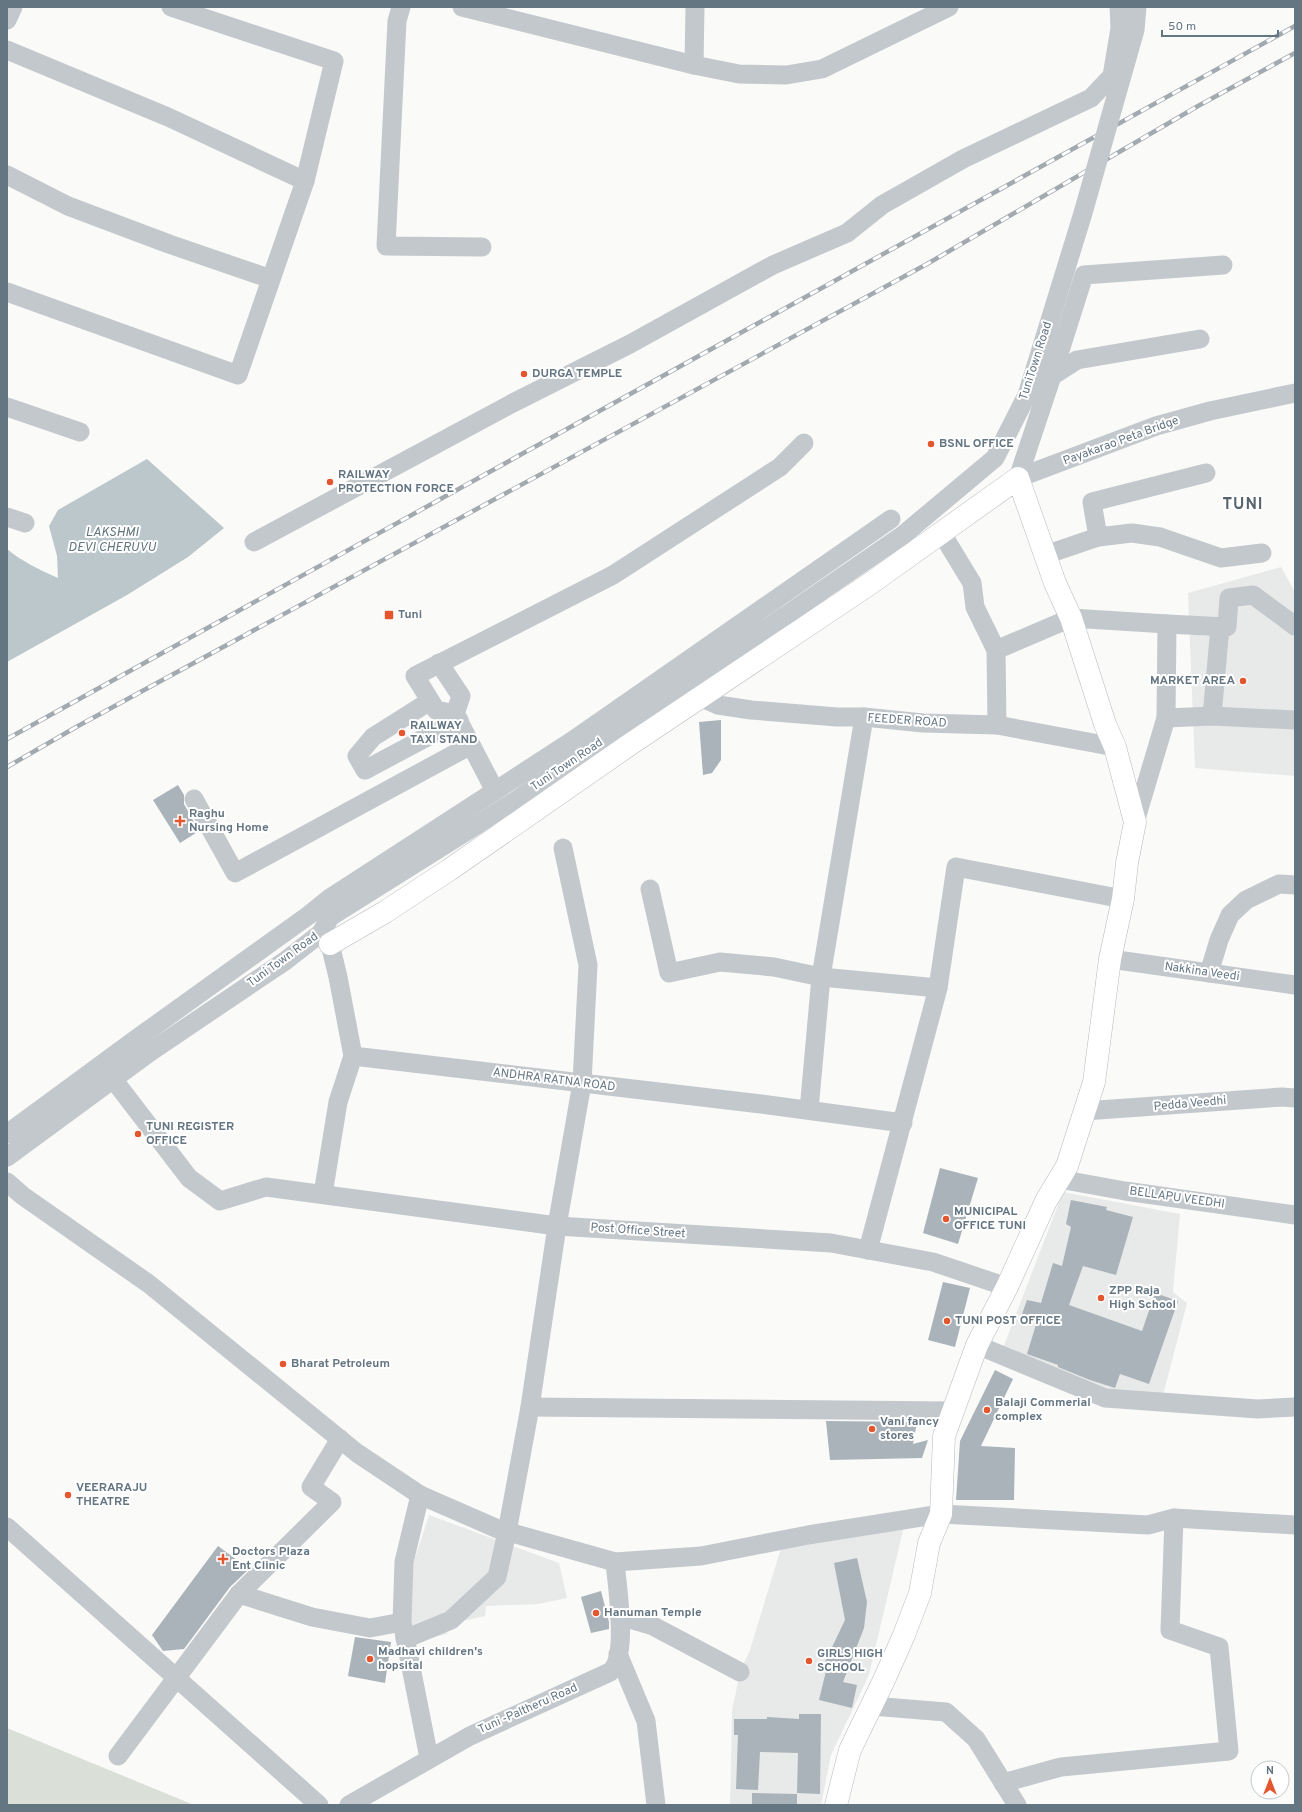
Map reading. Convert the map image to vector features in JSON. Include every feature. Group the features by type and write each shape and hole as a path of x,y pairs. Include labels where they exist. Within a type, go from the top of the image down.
{"main road":[{"path":"332,926 385,912 449,870 700,697 871,583 1018,478 1055,583 1071,618 1105,724 1115,747 1135,822 1127,862 1123,899 1110,959 1094,1082 1067,1166 1046,1201 1007,1287 977,1345 944,1436 941,1514 929,1543 920,1593 904,1635 872,1706 850,1750 836,1805"}],"street":[{"path":"7,20 13,7"},
{"path":"7,292 238,375 305,180 334,61 171,7"},
{"path":"401,7 397,21 386,246 482,247"},
{"path":"462,7 694,65 739,74 786,75 822,69 949,7"},
{"path":"694,65 695,7"},
{"path":"254,542 498,411 630,344 773,265 847,233 882,205 963,158 1092,98 1112,76 1120,28 1119,7"},
{"name":"TuniTown Road","path":"785,616 903,535 995,458 1029,388 1083,212 1131,45 1135,30 1137,7"},
{"path":"7,50 168,117 305,180"},
{"path":"7,175 68,206 169,244 271,279"},
{"path":"1018,478 1084,275 1222,265"},
{"path":"1052,376 1078,360 1200,339"},
{"name":"Payakarao Peta Bridge","path":"1018,478 1156,426 1295,393"},
{"path":"7,408 80,432"},
{"path":"457,717 436,710 415,676 613,574 780,467 804,443"},
{"path":"1098,537 1092,502 1206,473"},
{"path":"309,915 330,898 592,727 891,519"},
{"path":"941,532 972,584 975,607 996,650 997,725"},
{"path":"1045,555 1098,537 1132,533 1160,537 1221,558 1262,553"},
{"path":"996,650 1071,618 1227,627 1229,598 1253,595 1295,626"},
{"name":"Tuni Town Road","path":"7,1157 150,1052 285,961 332,926 785,616"},
{"path":"1135,822 1166,718 1167,624"},
{"path":"1212,716 1220,627"},
{"path":"439,663 461,696 457,717 495,791"},
{"name":"FEEDER ROAD","path":"700,697 718,705 752,710 837,717 864,717 923,723 997,725 1115,747"},
{"path":"430,701 373,737 357,756 364,770 457,717"},
{"path":"1166,718 1212,716 1295,720"},
{"path":"809,1110 821,977 864,717"},
{"path":"194,799 235,873 471,744"},
{"path":"239,1594 312,1617 370,1628 403,1630 451,1620 497,1577 507,1532 530,1407 557,1226 582,1083 588,965 563,848"},
{"path":"868,1250 938,988 956,867 1123,899"},
{"path":"1209,973 1219,940 1230,915 1246,900 1279,884 1295,885"},
{"path":"650,889 669,973 720,962 774,968 821,977 938,988"},
{"name":"Tuni Town Road","path":"7,1134 309,915 332,926"},
{"path":"323,1194 338,1102 354,1056 338,977 332,926"},
{"name":"Nakkina Veedi","path":"1110,959 1295,985"},
{"name":"ANDHRA RATNA ROAD","path":"354,1056 809,1110 903,1123"},
{"name":"Post Office Street","path":"113,1079 189,1178 220,1201 266,1187 557,1226 831,1243 933,1262 1007,1287"},
{"name":"Pedda Veedhi","path":"1084,1111 1282,1097 1295,1098"},
{"name":"BELLAPU VEEDHI","path":"1059,1179 1133,1192 1295,1215"},
{"path":"7,1182 23,1196 149,1284 357,1453 420,1495 498,1529 615,1562 701,1556 808,1535 941,1514 1148,1525 1174,1518 1295,1525"},
{"path":"977,1345 1105,1398 1258,1409 1295,1407"},
{"path":"530,1407 953,1411"},
{"path":"118,1756 178,1678 239,1594 332,1502 311,1487 340,1438"},
{"path":"420,1495 404,1562 403,1630 429,1758"},
{"path":"1003,1783 1061,1767 1229,1751 1219,1647 1170,1630 1174,1518"},
{"path":"11,1536 178,1678 320,1805"},
{"name":"Tuni -Paltheru Road","path":"349,1805 470,1736 610,1672 615,1668 621,1642 615,1562"},
{"path":"619,1616 653,1626 740,1672"},
{"path":"618,1654 646,1721 656,1805"},
{"path":"872,1706 946,1712 976,1739 1017,1805"}],"shaded area":[{"name":"MARKET AREA","path":"1281,567 1295,592 1295,776 1195,768 1188,593"},
{"name":"ZPP Raja High School","path":"1063,1192 1180,1214 1173,1292 1187,1303 1161,1403 1089,1385 1001,1353"},
{"path":"429,1515 559,1563 567,1598 538,1604 486,1606 485,1616 446,1625 447,1634 412,1642 410,1622 413,1564"},
{"name":"GIRLS HIGH SCHOOL","path":"904,1526 869,1675 831,1755 821,1805 730,1805 732,1711 740,1672 750,1650 781,1548"},
{"path":"7,1728 194,1805 7,1805"}],"water":[{"name":"LAKSHMI DEVI CHERUVU","path":"147,459 224,528 188,557 127,595 7,662 7,549 25,562 58,578 57,556 49,526 58,510"}],"building":[{"path":"721,720 721,760 712,773 703,775 699,722"},
{"path":"178,785 184,795 184,804 199,831 180,843 153,800"},
{"name":"MUNICIPAL OFFICE TUNI","path":"940,1168 978,1178 958,1244 923,1233"},
{"path":"1071,1200 1107,1207 1106,1210 1133,1217 1116,1275 1083,1266 1069,1305 1142,1331 1155,1293 1178,1301 1149,1384 1120,1374 1115,1388 1090,1380 1058,1367 1058,1365 1027,1354 1038,1318 1022,1314 1027,1300 1041,1303 1053,1263 1062,1266 1071,1227 1066,1224"},
{"name":"TUNI POST OFFICE","path":"943,1282 970,1288 955,1347 928,1340"},
{"name":"Balaji Commerial complex","path":"995,1370 1013,1379 981,1446 1015,1448 1014,1500 956,1500 960,1441"},
{"name":"Vani fancy stores","path":"826,1421 917,1422 913,1444 928,1440 922,1458 830,1460"},
{"path":"218,1546 249,1569 230,1587 184,1649 163,1651 152,1635"},
{"path":"857,1558 867,1602 864,1628 843,1682 857,1685 852,1708 819,1700 828,1663 825,1662 845,1620 834,1563"},
{"name":"Hanuman Temple","path":"601,1591 609,1622 609,1629 591,1633 581,1597"},
{"name":"Madhavi children's hopsital","path":"355,1637 391,1642 385,1683 348,1676"},
{"path":"799,1714 821,1714 820,1794 797,1793 798,1753 760,1752 758,1790 736,1789 738,1735 734,1735 734,1719 767,1719 767,1717 799,1719"},
{"path":"752,1793 797,1794 797,1805 752,1805"}],"railway":[{"path":"7,739 1295,26"},
{"path":"7,767 78,726 927,264 1198,106 1295,53"}],"place":[{"name":"DURGA TEMPLE","path":"524,374"},
{"name":"BSNL OFFICE","path":"931,444"},
{"name":"RAILWAY PROTECTION FORCE","path":"330,482"},
{"name":"Tuni","path":"389,615"},
{"name":"MARKET AREA","path":"1243,681"},
{"name":"RAILWAY TAXI STAND","path":"402,733"},
{"name":"Raghu Nursing Home","path":"180,821"},
{"name":"TUNI REGISTER OFFICE","path":"138,1134"},
{"name":"MUNICIPAL OFFICE TUNI","path":"946,1219"},
{"name":"ZPP Raja High School","path":"1101,1298"},
{"name":"TUNI POST OFFICE","path":"947,1321"},
{"name":"Bharat Petroleum","path":"283,1364"},
{"name":"Balaji Commerial complex","path":"987,1410"},
{"name":"Vani fancy stores","path":"872,1429"},
{"name":"VEERARAJU THEATRE","path":"68,1495"},
{"name":"Doctors Plaza Ent Clinic","path":"223,1559"},
{"name":"Hanuman Temple","path":"596,1613"},
{"name":"Madhavi children's hopsital","path":"370,1659"},
{"name":"GIRLS HIGH SCHOOL","path":"809,1661"}],"district":[{"name":"TUNI","path":"1243,505"}]}
